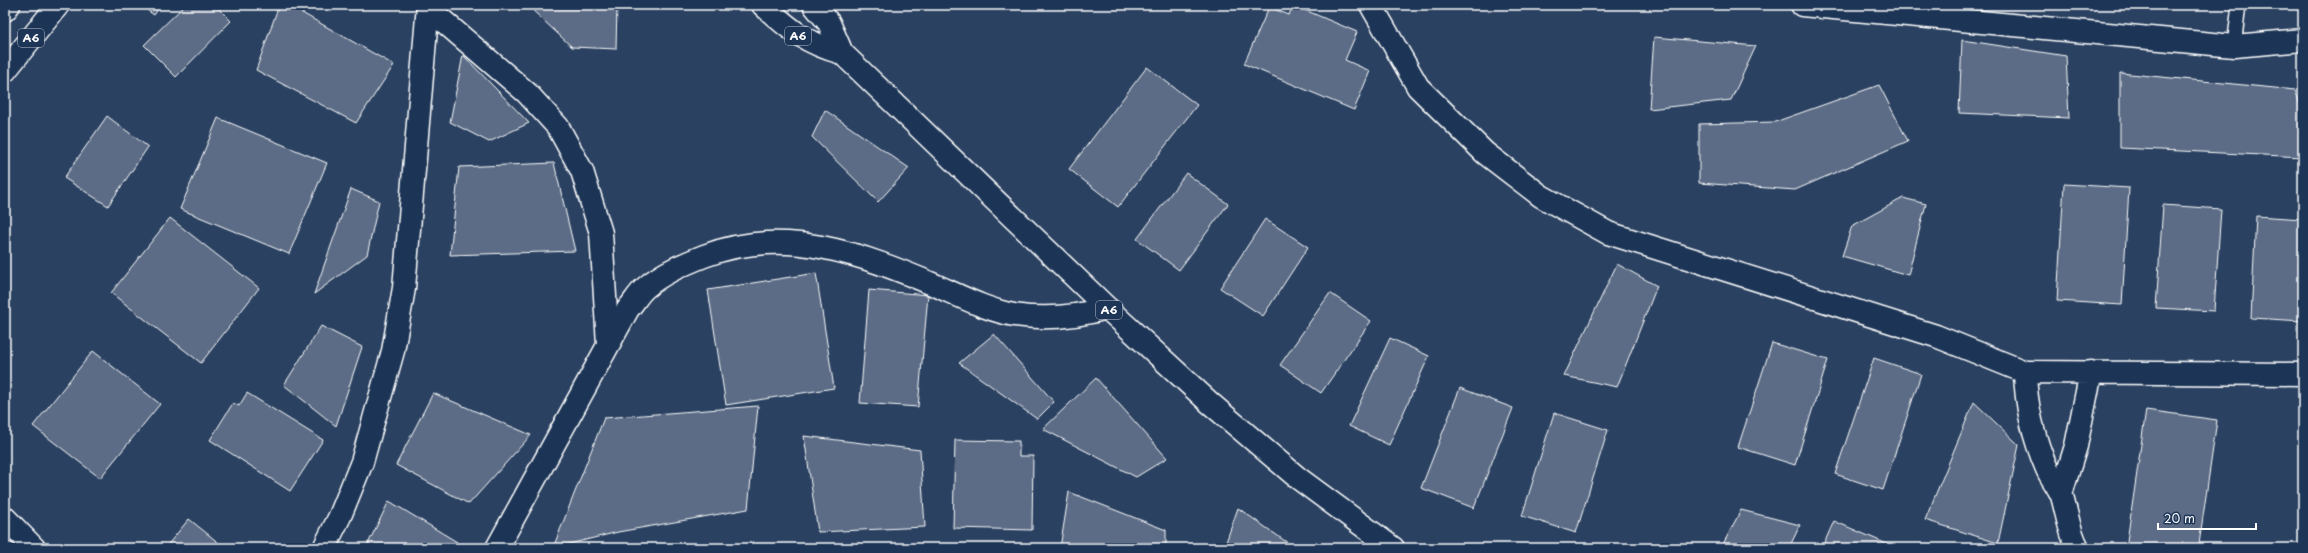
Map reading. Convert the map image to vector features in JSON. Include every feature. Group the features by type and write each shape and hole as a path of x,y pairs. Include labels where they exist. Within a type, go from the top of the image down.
{"main road":[{"path":"5,10 9,5"},
{"name":"A6","path":"5,71 58,5"},
{"name":"A6","path":"763,5 799,37 827,49 842,53"},
{"name":"A6","path":"814,5 829,23 842,53 1107,308 1210,404 1298,478 1393,548"},
{"path":"1372,5 1418,87 1485,153 1541,196 1608,233 1936,336 2025,372 2303,374"},
{"path":"1802,5 2234,46 2303,40"},
{"path":"428,6 527,93 558,127 582,171 601,232 608,344"},
{"path":"324,548 340,516 362,462 393,351 404,288 428,6"},
{"path":"497,548 628,309 646,287 678,266 726,248 766,242 804,244 864,256 965,298 1012,314 1036,317 1067,317 1107,308"},
{"path":"2025,372 2026,398 2034,436 2048,472 2061,494 2068,523 2078,548"},
{"path":"2061,494 2079,434 2091,372"},
{"path":"5,518 34,548"}],"lane":[{"path":"2234,46 2240,5"}],"building":[{"path":"140,5 161,5 154,15"},
{"path":"185,5 215,5 231,21 176,77 144,45"},
{"path":"279,5 288,5 394,65 356,123 256,70"},
{"path":"527,5 617,5 616,49 572,47"},
{"path":"1293,5 1357,32 1345,60 1370,71 1354,110 1244,64 1269,7 1289,15"},
{"path":"1654,37 1756,46 1731,100 1649,109"},
{"path":"1962,40 2066,56 2069,118 1959,113"},
{"path":"463,55 529,123 489,142 450,122"},
{"path":"1147,67 1197,105 1118,207 1069,169"},
{"path":"2120,73 2295,90 2303,113 2303,157 2120,148"},
{"path":"1879,85 1908,141 1795,190 1699,183 1699,124 1775,122"},
{"path":"825,110 909,168 878,202 812,137"},
{"path":"107,116 148,147 108,206 64,178"},
{"path":"218,118 327,163 289,254 180,209"},
{"path":"554,163 575,251 450,255 459,167"},
{"path":"1186,173 1228,204 1179,270 1137,239"},
{"path":"2064,184 2129,188 2122,305 2057,301"},
{"path":"351,189 379,201 367,255 314,294"},
{"path":"1903,198 1926,204 1908,275 1842,256 1852,226"},
{"path":"2163,205 2221,209 2214,311 2156,308"},
{"path":"2256,216 2303,219 2303,321 2251,318"},
{"path":"170,218 259,288 201,363 111,293"},
{"path":"1265,219 1308,247 1263,316 1220,288"},
{"path":"1617,264 1657,286 1617,387 1564,376"},
{"path":"816,273 834,388 726,405 708,290"},
{"path":"869,290 928,295 918,407 860,403"},
{"path":"1330,293 1371,321 1321,393 1280,365"},
{"path":"321,326 362,347 336,426 284,385"},
{"path":"994,334 1054,402 1037,419 959,363"},
{"path":"1390,338 1429,356 1389,445 1349,426"},
{"path":"1772,343 1828,360 1795,465 1738,447"},
{"path":"93,351 160,404 100,478 33,426"},
{"path":"1874,358 1921,374 1883,490 1835,474"},
{"path":"1096,378 1167,458 1136,477 1043,429"},
{"path":"1460,388 1513,408 1474,508 1421,488"},
{"path":"247,393 323,440 290,491 210,440 233,403 239,406"},
{"path":"433,393 531,435 469,504 396,465"},
{"path":"1974,402 2019,445 1998,543 1925,520"},
{"path":"758,406 748,509 618,532 553,548 604,418"},
{"path":"2146,410 2217,420 2199,544 2229,548 2126,548"},
{"path":"1554,413 1608,430 1576,533 1522,516"},
{"path":"804,436 920,450 925,527 818,532"},
{"path":"955,440 1019,441 1019,456 1033,456 1032,530 953,528"},
{"path":"1069,492 1166,530 1166,548 1060,548"},
{"path":"389,501 457,542 455,548 366,548"},
{"path":"1238,508 1295,548 1224,548"},
{"path":"1741,510 1800,525 1789,548 1721,548"},
{"path":"189,519 225,548 165,548"},
{"path":"1834,521 1896,548 1822,548"}]}
